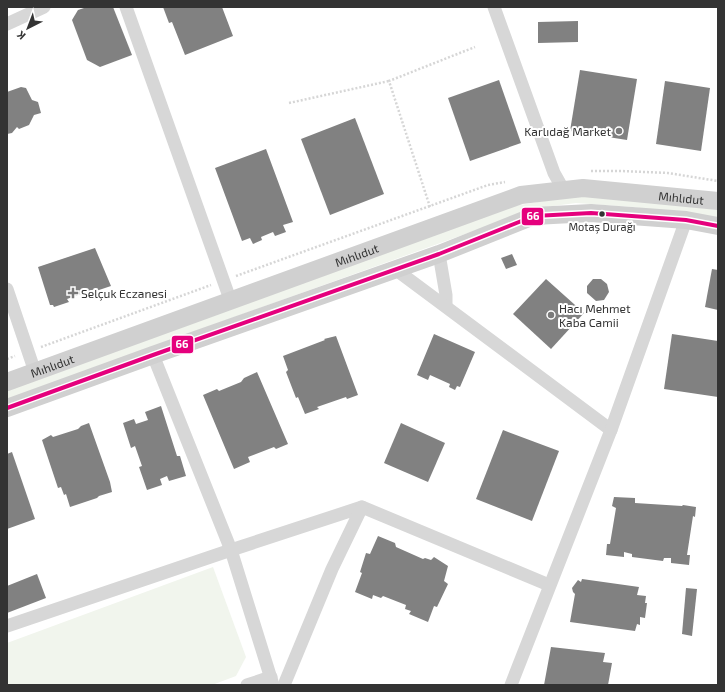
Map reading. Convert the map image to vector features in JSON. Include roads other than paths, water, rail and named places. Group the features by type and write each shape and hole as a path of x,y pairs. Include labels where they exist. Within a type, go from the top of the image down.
{"main road":[{"name":"Mıhlıdut","path":"7,382 231,302 521,195 583,188 718,201"},
{"name":"Mıhlıdut","path":"7,408 439,254 534,216 591,213 686,220 718,226"}],"street":[{"path":"7,24 44,7"},
{"path":"126,7 231,302"},
{"path":"494,7 551,166 562,190"},
{"path":"511,685 611,430 686,220"},
{"path":"439,254 446,294 446,306"},
{"path":"395,269 611,430"},
{"path":"7,289 35,372"},
{"path":"153,355 231,550 272,681 247,685"},
{"path":"7,626 362,507 549,585"},
{"path":"284,685 332,569 362,507"}],"place":[{"name":"Karlıdağ Market","path":"619,131"},
{"name":"Motaş Durağı","path":"602,214"},
{"name":"Selçuk Eczanesi","path":"73,293"},
{"name":"Hacı Mehmet Kaba Camii","path":"551,315"}]}
